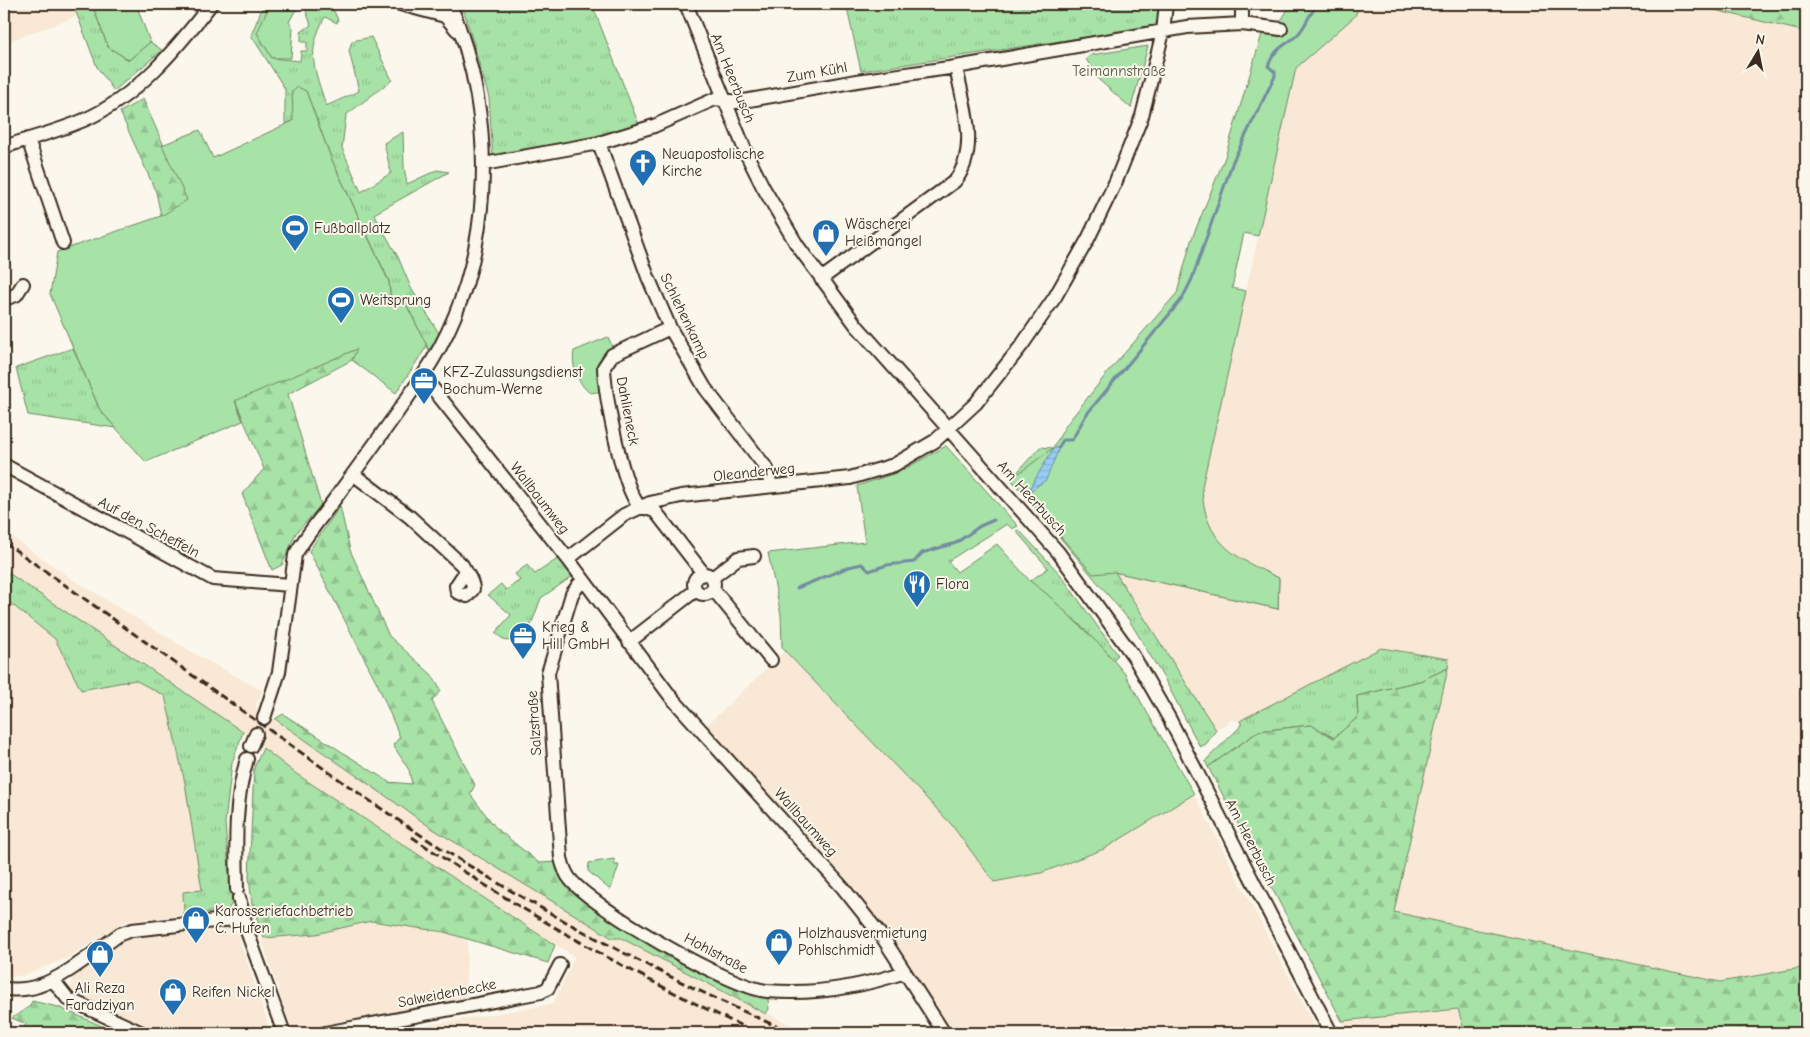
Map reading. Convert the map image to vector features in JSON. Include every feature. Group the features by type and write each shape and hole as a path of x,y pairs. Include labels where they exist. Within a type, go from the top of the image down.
{"street":[{"path":"4,147 85,120 117,100 168,56 211,4"},
{"path":"400,4 445,16 462,35"},
{"path":"264,718 279,672 295,555 302,541 353,474 423,376 445,336 468,275 475,243 484,164 478,102 462,35 450,4"},
{"name":"Am Heerbusch","path":"686,4 763,187 797,246 856,325 1058,552 1134,657 1169,718 1331,1033"},
{"path":"948,429 976,403 1022,345 1055,297 1088,239 1116,181 1142,116 1163,32 1166,4"},
{"path":"1242,4 1242,24"},
{"name":"Zum Kühl","path":"484,164 599,143 654,126 716,99 738,102 1187,27 1242,24 1281,29"},
{"path":"821,279 955,181 963,170 968,158 968,136 956,67"},
{"path":"28,139 63,243"},
{"name":"Schlehenkamp","path":"599,143 648,278 670,328 705,388 768,469 771,486"},
{"path":"4,299 16,295 23,284"},
{"name":"Dahlieneck","path":"639,506 634,500 622,465 604,367 612,355 670,328"},
{"name":"Wallbaumweg","path":"423,376 568,559 629,642 693,722 842,888 883,938 944,1033"},
{"name":"Oleanderweg","path":"568,559 624,515 639,506 664,499 850,478 872,472 913,455 935,441 948,429"},
{"name":"Auf den Scheffeln","path":"4,465 213,579 290,585"},
{"path":"353,474 421,526 466,572"},
{"path":"639,506 655,511 771,660"},
{"path":"629,642 696,590 695,581 709,581 738,558 754,556"},
{"name":"Salzstraße","path":"565,872 561,858 548,673 572,594 583,579"},
{"path":"247,759 238,798 236,829 238,893 244,918 284,1033"},
{"name":"Hohlstraße","path":"565,872 578,888 634,926 725,978 752,989 768,991 848,988 872,983 905,972"},
{"path":"4,990 24,990 53,980 120,934 132,930 244,918"},
{"name":"Salweidenbecke","path":"325,1033 541,992 548,988 560,965"},
{"path":"53,980 68,998 142,1033"}],"shaded area":[{"path":"4,4 73,4 78,16 4,43"},
{"path":"1360,4 1806,4 1806,967 1720,982 1393,912 1449,659 1381,648 1240,721 1231,720 1216,730 1114,572 1278,608 1279,578 1233,555 1213,534 1203,506 1202,487 1296,68"},
{"path":"4,531 70,578 195,654 263,691 255,706 433,829 612,937 621,938 806,1033 381,1033 553,1004 575,957 295,773 243,732 4,570"},
{"path":"4,598 55,639 81,690 135,680 165,696 185,783 202,890 183,892 184,915 124,922 65,959 24,975 10,977 4,977"},
{"path":"785,651 951,824 994,882 1041,873 1104,849 1194,794 1318,1033 950,1033 911,971 849,882 707,725"},
{"path":"371,921 394,923 468,938 465,998 293,1033 261,938 316,934"},
{"path":"233,928 236,930 271,1033 158,1033 73,993 71,986 73,976 129,938"},
{"path":"1458,1009 1465,1033 1347,1033 1342,1021"}],"green space":[{"path":"73,4 92,4 108,47 129,60 150,42 162,50 114,91 97,67"},
{"path":"92,4 136,4 150,42 129,60 108,47"},
{"path":"264,4 270,4 258,34 272,58 300,61 301,51 307,51 307,42 301,42 301,32 311,25 306,11 309,4 335,4 333,9 338,20 337,23 325,17 315,41 314,52 316,71 326,106 359,91 349,51 352,41 371,37 392,80 346,115 342,148 361,192 391,173 384,143 403,132 404,167 407,184 437,170 449,172 374,214 398,257 411,288 440,335 429,350 402,296 391,305 389,281 331,158 306,91 293,121 285,124 285,89 251,35"},
{"path":"270,4 299,4 289,22 293,28 291,58 272,58 257,33"},
{"path":"462,4 592,4 639,125 600,137 493,158 489,98"},
{"path":"846,4 1161,4 1161,16 1153,27 861,71"},
{"path":"1291,4 1360,4 1355,16 1296,68 1258,236 1244,233 1232,288 1246,291 1202,487 1204,506 1209,522 1215,535 1224,546 1248,563 1279,578 1278,609 1114,572 1093,574 1011,479 1053,448 1066,425 1108,372 1177,293 1191,241 1225,157 1262,34 1279,24"},
{"path":"1672,4 1806,4 1806,32 1698,6"},
{"name":"Teimannstraße","path":"1148,46 1131,108 1099,80 1086,59 1091,55"},
{"path":"298,87 306,91 331,158 389,282 391,304 402,296 427,346 396,393 352,360 357,349 235,401 243,421 146,462 100,410 50,294 57,252 161,216 187,200 162,145 200,130 213,158 293,121 292,92"},
{"path":"143,99 188,200 323,363 358,348 352,360 288,394 321,505 296,533 282,565 272,570 242,494 264,469 164,230 156,192 120,112"},
{"path":"608,337 613,348 607,352 601,361 603,391 590,393 582,385 576,374 573,357 574,351"},
{"path":"73,348 100,410 116,428 28,415 16,368"},
{"path":"946,446 1018,526 1012,529 1007,524 948,561 957,572 997,544 1030,581 1047,594 1104,649 1125,674 1194,794 1104,849 1041,873 994,882 951,824 782,647 781,615 768,553 865,542 857,486 899,472"},
{"path":"1040,447 1053,448 1146,524 1279,578 1278,609 1115,572 1216,730 1206,744 1200,747 1165,680 1129,620 1011,479"},
{"path":"340,506 350,550 389,636 432,675 441,691 432,701 475,785 470,794 496,828 539,863 557,862 565,878 699,964 768,999 769,1009 766,1014 621,938 612,938 433,829 275,719 283,714 389,782 412,784 409,770 393,745 400,737 377,683 309,551"},
{"path":"1019,530 1060,574 1118,655 1113,660 1079,624 1030,581 1048,568 1016,531"},
{"path":"559,558 573,576 541,598 527,636 506,641 495,633 511,615 488,595 501,584 506,590 520,580 515,574 527,565 535,574"},
{"path":"4,570 243,732 232,763 225,823 232,903 228,910 184,915 183,892 202,890 185,783 165,696 135,680 81,690 55,639 4,598"},
{"path":"1381,648 1449,659 1448,668 1420,681 1357,696 1358,717 1334,738 1311,725 1259,731 1208,767 1205,761 1242,725 1240,721"},
{"path":"1448,668 1394,912 1720,982 1806,967 1806,1033 1465,1033 1458,1009 1342,1021 1208,767 1259,731 1311,725 1334,738 1358,717 1357,696 1420,681"},
{"path":"263,748 295,773 555,945 548,963 444,932 371,921 316,934 264,938 252,905 249,877 254,768"},
{"path":"614,859 615,865 619,865 611,889 609,889 588,871 589,863"},
{"path":"32,1001 58,1007 118,1033 22,1033 26,1024 12,1018 30,1006"}],"water":[{"path":"1060,446 1046,480 1027,493 1053,449"}],"waterway":[{"path":"1058,448 1063,440 1072,440 1086,415 1182,299 1192,279 1233,161 1275,76 1275,72 1268,66 1271,59 1278,50 1299,33 1313,10 1319,4"},
{"path":"1030,490 1027,493 1035,503"},
{"path":"797,588 849,567 862,564 869,571 887,565 914,562 922,553 956,543 980,526 994,520"}],"railway":[{"path":"4,542 353,789 460,860 582,931 665,974 792,1033"},
{"path":"412,837 453,865 580,942 712,1012 757,1033"}],"place":[{"name":"Neuapostolische Kirche","path":"643,187"},
{"name":"Fußballplatz","path":"295,252"},
{"name":"Wäscherei Heißmangel","path":"826,257"},
{"name":"Weitsprung","path":"341,324"},
{"name":"KFZ-Zulassungsdienst Bochum-Werne","path":"424,405"},
{"name":"Flora","path":"917,608"},
{"name":"Krieg & Hill GmbH","path":"523,660"},
{"name":"Karosseriefachbetrieb C. Hufen","path":"196,944"},
{"name":"Holzhausvermietung Pohlschmidt","path":"779,966"},
{"name":"Ali Reza Faradziyan","path":"100,978"},
{"name":"Reifen Nickel","path":"173,1016"}]}
